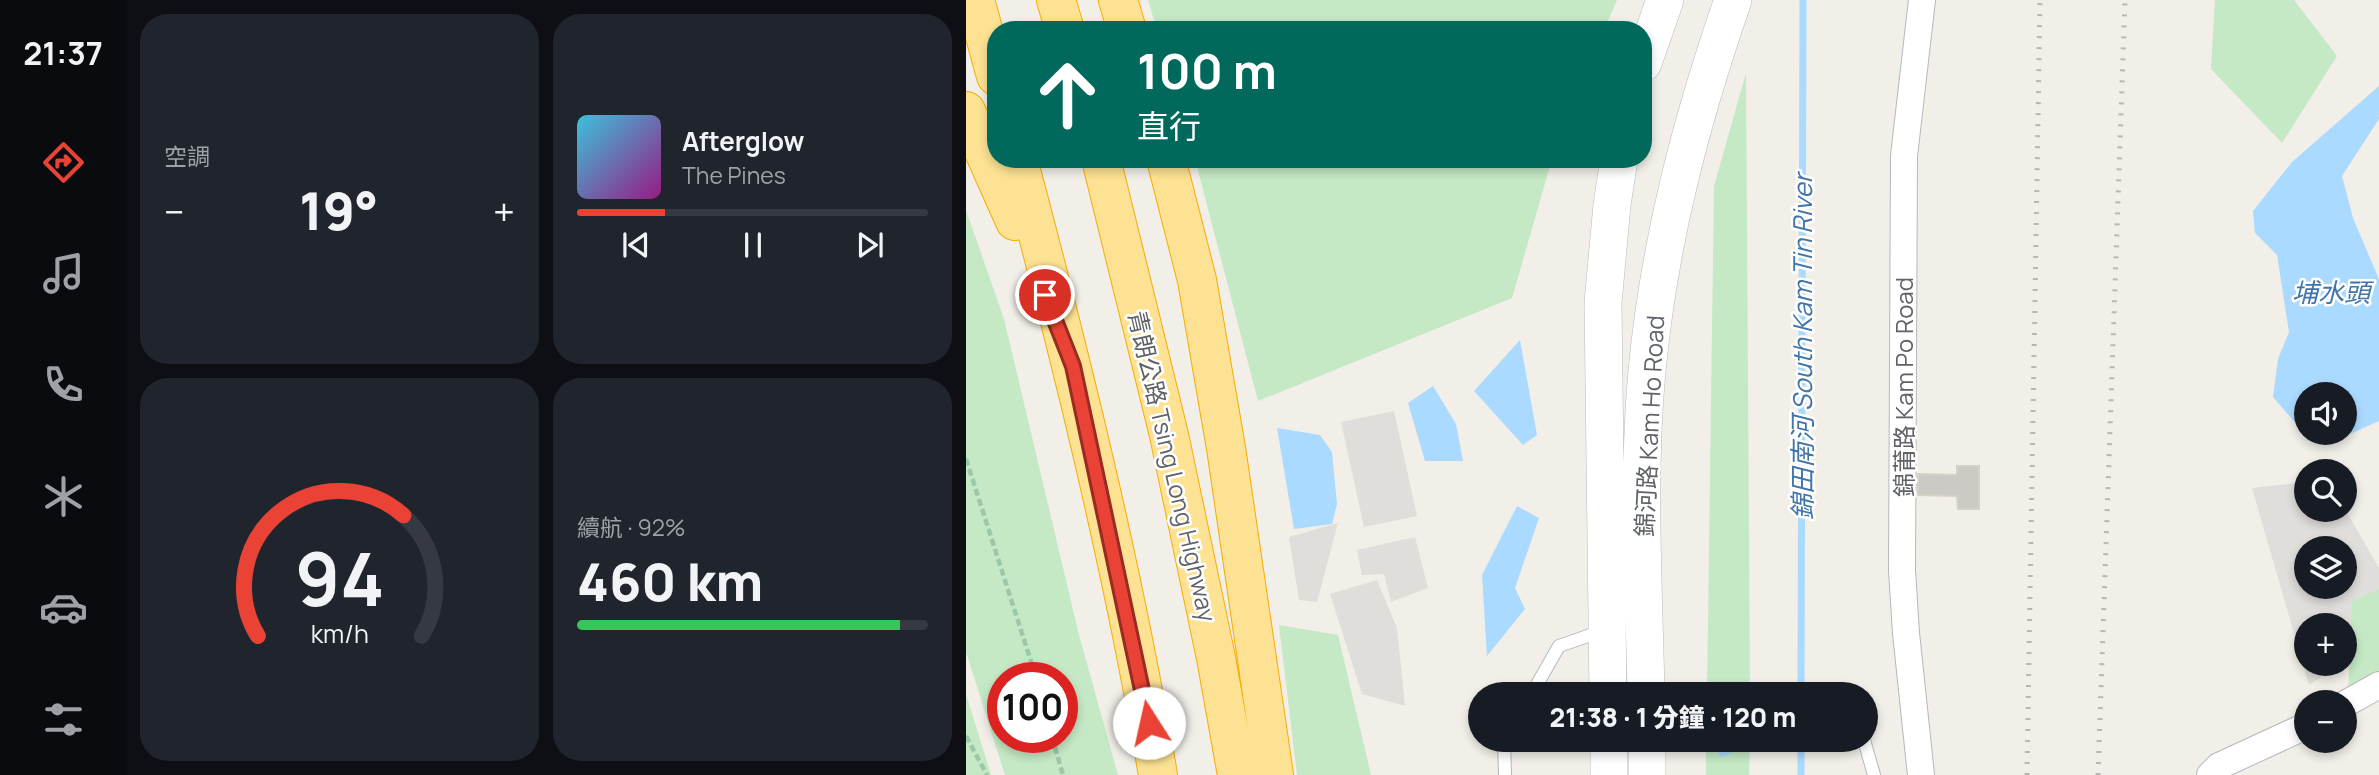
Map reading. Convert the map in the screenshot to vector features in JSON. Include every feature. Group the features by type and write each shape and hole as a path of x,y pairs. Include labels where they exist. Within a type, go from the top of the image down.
{"highway":[{"path":"975,0 987,43"},
{"path":"1056,0 1062,21"},
{"path":"1118,0 1124,21"},
{"path":"966,111 987,159"},
{"path":"991,168 1073,366"},
{"path":"1020,168 1073,366 1138,664 1158,775"},
{"name":"青朗公路 Tsing Long Highway","path":"1103,168 1169,435 1216,658 1237,775"},
{"path":"1168,168 1194,267 1224,435 1275,775"}],"main road":[{"path":"1652,37 1665,0"},
{"name":"錦河路 Kam Ho Road","path":"1646,682 1641,500 1647,373 1654,310 1670,213 1695,117 1733,0"},
{"name":"錦河路 Kam Ho Road","path":"1607,682 1603,303 1610,217 1618,168"},
{"path":"1609,752 1609,775"},
{"path":"1647,752 1647,775"}],"street":[{"name":"錦莆路 Kam Po Road","path":"1921,775 1906,633 1902,543 1904,156 1922,0"},
{"path":"2357,697 2379,684"},
{"path":"2210,775 2220,766 2294,732"}],"lane":[{"path":"1538,682 1559,646 1605,630"},
{"path":"1504,752 1505,775"},
{"path":"1867,752 1874,775"}],"path":[{"path":"966,459 1031,662"},
{"path":"966,736 987,775"},
{"path":"1057,753 1063,775"}],"shaded area":[{"path":"1394,411 1417,516 1364,527 1341,422"},
{"path":"2294,483 2294,522 2352,522 2379,568 2379,637 2357,653 2357,613 2294,613 2294,633 2252,488"},
{"path":"1338,523 1317,602 1299,600 1289,537"},
{"path":"1415,537 1428,588 1391,602 1384,574 1362,575 1357,550"},
{"path":"1377,580 1397,628 1405,706 1362,694 1330,594"},
{"path":"2306,676 2322,676 2309,685"}],"green space":[{"path":"1148,0 1617,0 1608,21 1154,21"},
{"path":"2215,0 2294,0 2337,56 2282,143 2211,69"},
{"path":"1746,73 1750,682 1707,682 1714,186"},
{"path":"1197,168 1549,168 1512,298 1258,401"},
{"path":"966,210 1004,319 1079,635 1118,775 1005,775 998,753 1078,753 1078,662 987,662 987,718 966,652"},
{"path":"2379,589 2379,695 2348,690 2349,676 2357,676 2357,613 2351,613 2352,601"},
{"path":"1279,625 1338,635 1371,775 1297,775"},
{"path":"966,694 991,775 966,775"},
{"path":"1706,752 1750,752 1749,775 1706,775"}],"water":[{"name":"埔水頭","path":"2379,86 2379,119 2342,176 2353,218 2379,279 2379,421 2357,431 2357,382 2294,382 2294,421 2273,397 2278,359 2289,332 2277,255 2255,233 2253,211 2292,162"},
{"path":"1520,340 1537,435 1523,445 1474,391"},
{"path":"1433,386 1456,424 1463,461 1425,461 1408,403"},
{"path":"1277,428 1320,435 1332,452 1337,504 1332,524 1294,529"},
{"path":"1517,506 1539,518 1515,588 1525,609 1487,656 1482,575"}],"building":[{"path":"1957,466 1979,466 1979,509 1958,509 1957,496 1918,495 1918,474 1957,475"}],"waterway":[{"name":"錦田南河 South Kam Tin River","path":"1801,682 1803,0"},
{"name":"錦田南河 South Kam Tin River","path":"1801,752 1801,775"}],"railway":[{"path":"2027,775 2040,0"},
{"path":"2098,775 2125,0"}],"route":[{"path":"1045,295 1073,366 1149,723"}]}
